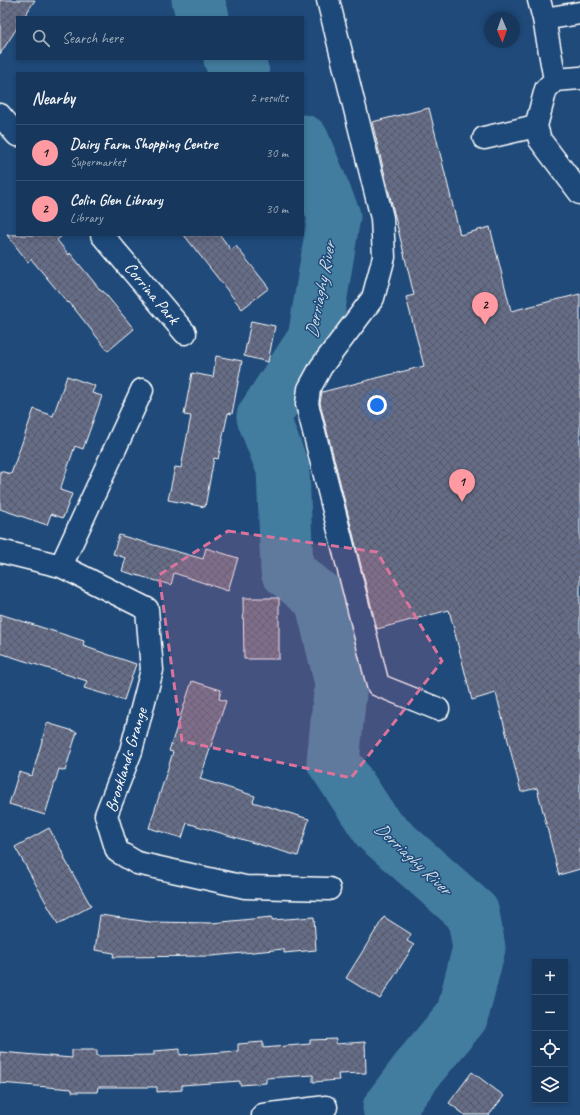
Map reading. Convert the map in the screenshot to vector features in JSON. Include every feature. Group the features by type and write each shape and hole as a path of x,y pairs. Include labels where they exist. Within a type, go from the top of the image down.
{"street":[{"path":"328,0 382,218 384,257 373,298 321,368 309,389 307,404 378,685 438,708"},
{"path":"556,80 542,10 580,13"},
{"path":"580,78 556,80 546,89 536,126 540,140 580,193"},
{"path":"0,115 16,134"},
{"path":"484,138 536,126"},
{"name":"Corrina Park","path":"103,236 185,333"},
{"path":"61,566 142,390"},
{"name":"Brooklands Grange","path":"0,551 61,566 147,609 152,670 130,751 106,815 117,851 137,864 245,887 329,889"},
{"path":"263,1115 326,1107"}],"highlighted area":[{"path":"228,531 377,552 442,661 351,778 182,741 159,575"}],"building":[{"path":"0,0 35,0 25,16 16,16 16,30 0,54"},
{"path":"429,108 460,235 490,227 511,311 580,294 580,869 559,875 537,788 521,792 496,693 472,700 449,610 377,629 320,403 322,392 424,366 406,297 414,295 372,122"},
{"path":"7,235 62,236 57,240 69,255 70,253 102,292 103,291 134,329 108,351 69,302 68,303 31,259 28,262"},
{"path":"185,236 221,236 231,250 236,246 269,288 242,309"},
{"path":"251,321 275,326 268,362 244,356"},
{"path":"216,356 242,361 232,414 228,413 218,459 214,458 205,507 168,500 175,467 181,468 191,416 184,415 192,373 213,377"},
{"path":"67,376 95,386 92,393 102,396 83,449 75,446 60,490 72,494 63,518 51,514 47,525 0,509 0,471 11,474 34,409 53,416"},
{"path":"119,535 203,559 206,548 238,558 228,591 174,573 171,585 122,571 126,558 113,554"},
{"path":"243,598 279,598 279,659 244,659"},
{"path":"0,614 84,641 83,646 136,664 124,700 84,688 87,681 0,653"},
{"path":"192,681 221,690 219,699 226,701 200,779 255,796 253,802 309,819 298,856 187,823 182,838 149,828 173,752 169,751"},
{"path":"47,723 77,732 65,771 59,769 45,815 9,804 19,772 32,776"},
{"path":"49,828 91,906 58,924 15,847"},
{"path":"100,915 150,922 212,923 272,917 272,920 314,917 316,950 284,953 284,949 212,956 113,957 114,953 95,950"},
{"path":"384,917 411,934 407,941 414,945 380,999 346,978"},
{"path":"336,1039 336,1044 365,1042 366,1073 338,1074 339,1080 313,1082 313,1075 266,1078 266,1083 240,1085 240,1081 182,1085 182,1090 157,1092 157,1087 98,1087 97,1092 72,1092 72,1089 0,1083 0,1052 72,1058 72,1050 97,1050 97,1056 154,1055 154,1051 180,1049 180,1055 238,1051 238,1044 263,1042 263,1048 310,1044 310,1040"},
{"path":"472,1072 504,1096 489,1115 465,1115 449,1103"}],"waterway":[{"name":"Derriaghy River","path":"198,0 203,16"},
{"name":"Derriaghy River","path":"231,60 242,72"},
{"name":"Derriaghy River","path":"304,143 334,216 314,339 263,417 283,469 287,571 321,599 341,683 333,761 378,829 473,913 479,948 462,1016 422,1064 389,1108 393,1115"}],"place":[{"name":"Colin Glen Library","path":"485,325"},
{"name":"Dairy Farm Shopping Centre","path":"462,502"}]}
